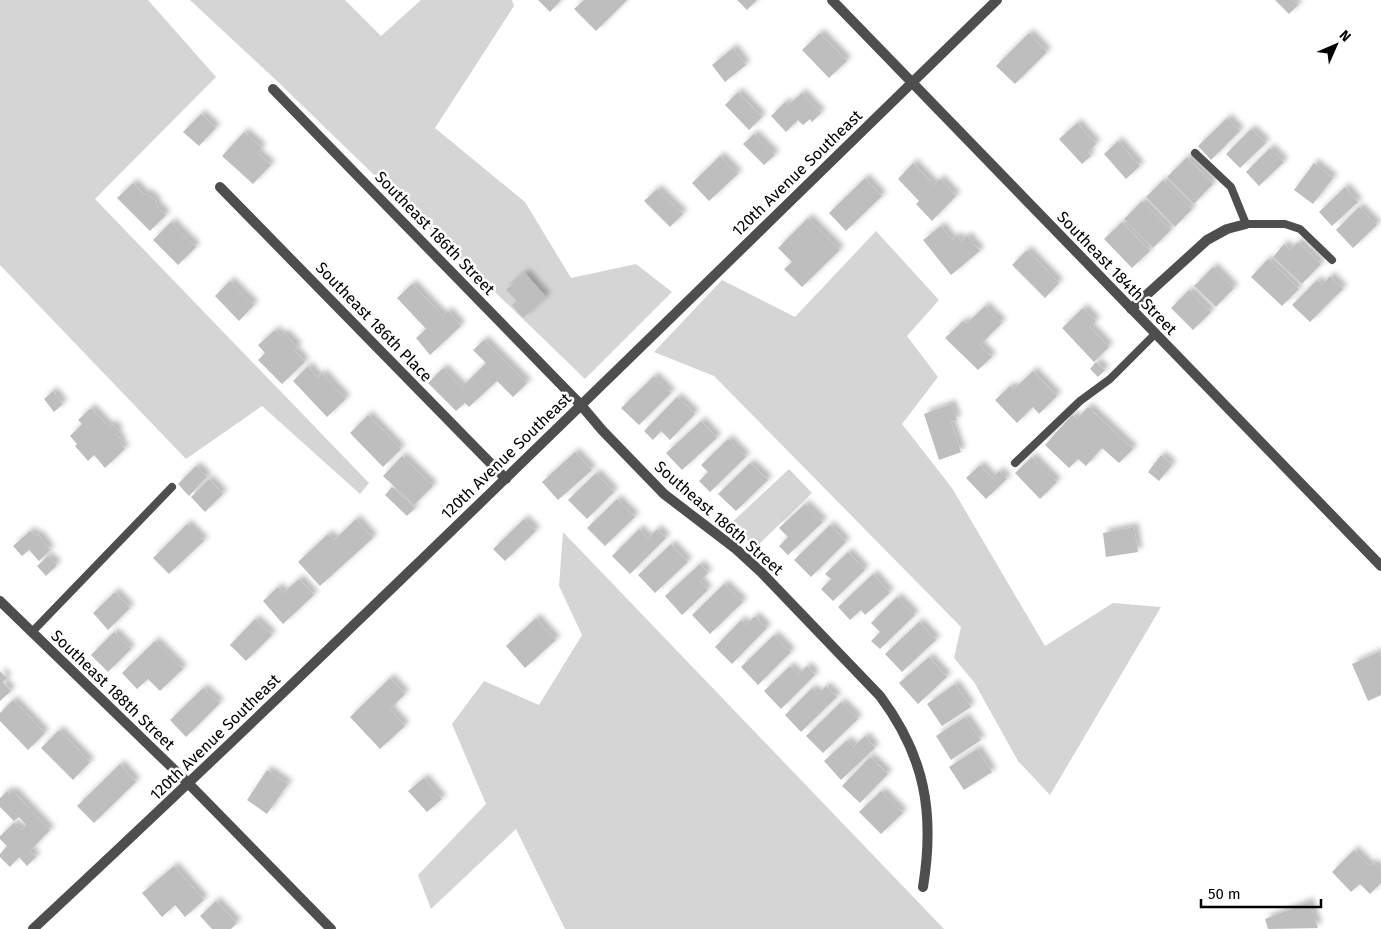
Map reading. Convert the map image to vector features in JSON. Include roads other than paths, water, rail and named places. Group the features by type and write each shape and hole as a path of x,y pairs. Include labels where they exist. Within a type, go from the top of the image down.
{"street":[{"name":"Southeast 184th Street","path":"832,0 1381,566"},
{"name":"120th Avenue Southeast","path":"33,929 189,784 506,479 580,404 997,0"},
{"name":"Southeast 186th Street","path":"273,89 580,404 602,430 664,494 736,549 761,572 880,696 896,718 911,746 921,774 928,821 928,858 923,887"},
{"name":"Southeast 186th Place","path":"220,187 506,479"},
{"path":"1131,309 1206,240 1227,229 1246,224"},
{"name":"Southeast 188th Street","path":"0,601 189,784 331,929"}],"lane":[{"path":"1195,153 1231,188 1246,224 1285,224 1300,229 1332,260"},
{"path":"1015,463 1080,401 1110,378 1155,334"},
{"path":"32,632 172,487"}]}
